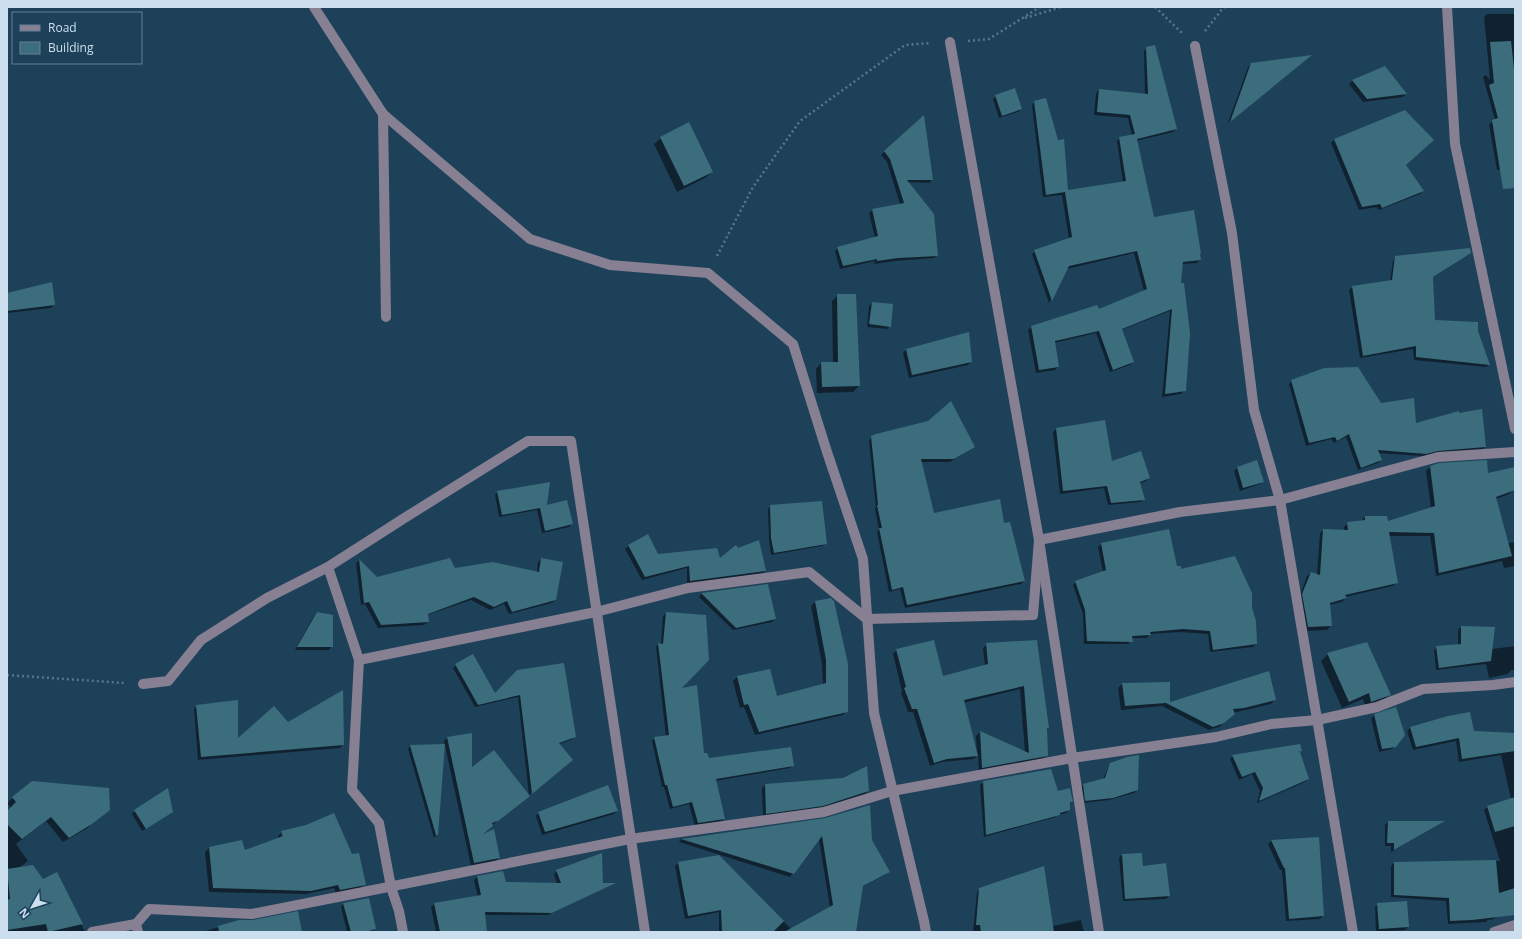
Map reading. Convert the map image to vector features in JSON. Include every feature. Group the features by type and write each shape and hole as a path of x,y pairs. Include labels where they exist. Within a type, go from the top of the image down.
{"street":[{"path":"314,7 383,114 530,239 610,265 708,273 793,344 863,559 874,713 926,932"},
{"path":"1447,7 1455,144 1515,429"},
{"path":"950,42 1038,540 1099,932"},
{"path":"1195,46 1232,233 1254,410 1280,500 1353,932"},
{"path":"383,114 386,317"},
{"path":"143,684 168,681 201,640 267,598 328,568 406,517 528,441 571,441 644,932"},
{"path":"1038,540 1180,512 1280,500 1438,457 1515,452"},
{"path":"359,660 596,612 688,588 809,572 867,619 1033,615 1038,540"},
{"path":"328,568 359,660 352,790 379,823 391,887 399,912 403,932"},
{"path":"92,932 137,928 149,908 252,914 630,839 824,812 892,791 1072,758 1216,737 1271,724 1317,720 1377,707 1423,689 1493,685 1515,682"},
{"path":"1494,932 1515,925"}],"path":[{"path":"708,273 753,188 800,121 905,45 989,39 1040,7"},
{"path":"1021,19 1061,7"},
{"path":"7,675 143,684"}],"building":[{"path":"1511,41 1515,78 1515,188 1503,189 1492,120 1498,118 1489,85 1494,83 1490,42"},
{"path":"1155,45 1177,129 1137,139 1154,217 1194,210 1201,254 1201,260 1183,262 1181,283 1184,283 1190,333 1186,391 1165,394 1172,309 1122,329 1134,362 1113,370 1099,331 1055,341 1059,367 1039,370 1031,326 1097,305 1099,309 1147,289 1137,251 1069,266 1052,301 1034,250 1072,237 1065,192 1046,195 1034,101 1046,98 1058,140 1064,139 1068,190 1126,181 1119,137 1135,134 1130,115 1097,112 1099,89 1148,94 1146,47"},
{"path":"1312,55 1230,122 1251,63"},
{"path":"1385,66 1407,94 1367,99 1352,80"},
{"path":"1015,88 1022,109 1002,116 995,95"},
{"path":"1405,110 1434,140 1406,165 1424,191 1382,208 1380,204 1362,207 1334,139"},
{"path":"924,115 933,180 907,180 934,214 938,256 898,258 877,261 877,259 843,266 837,247 878,236 872,209 904,203 890,159 884,151"},
{"path":"689,122 713,172 684,186 660,137"},
{"path":"1470,248 1471,253 1433,277 1435,320 1478,322 1478,331 1490,365 1416,357 1416,346 1363,356 1352,286 1392,280 1395,256"},
{"path":"52,282 55,305 7,311 7,293"},
{"path":"837,294 856,294 860,386 822,387 821,362 838,362"},
{"path":"872,302 893,304 891,327 869,324"},
{"path":"969,332 972,362 912,375 906,349"},
{"path":"1358,367 1381,403 1414,398 1416,423 1459,411 1459,413 1482,409 1486,447 1438,451 1426,454 1378,450 1382,460 1361,468 1349,434 1337,441 1335,437 1309,443 1291,380 1324,368"},
{"path":"951,401 975,447 954,459 921,459 934,513 1000,499 1004,523 1010,522 1025,581 907,605 903,587 892,590 879,528 882,528 877,505 871,436 928,421"},
{"path":"1105,420 1112,461 1141,451 1150,478 1140,482 1145,500 1111,503 1107,486 1063,491 1056,428"},
{"path":"1257,460 1264,482 1243,488 1237,467"},
{"path":"1487,460 1488,473 1515,467 1515,490 1496,497 1512,556 1439,573 1434,533 1389,532 1398,583 1345,595 1347,598 1330,603 1332,626 1308,627 1302,594 1311,572 1320,575 1323,529 1348,530 1347,522 1365,520 1365,516 1387,516 1388,521 1435,506 1430,466 1439,463"},
{"path":"550,482 547,505 567,500 573,524 545,531 540,508 502,515 497,491"},
{"path":"822,501 827,544 774,553 771,538 770,505"},
{"path":"1169,529 1177,566 1181,566 1181,569 1235,556 1252,593 1252,608 1256,621 1257,644 1213,650 1210,631 1183,629 1150,632 1151,635 1132,636 1133,642 1087,641 1085,610 1075,581 1106,570 1101,543"},
{"path":"648,534 658,554 717,548 720,558 736,545 738,548 759,540 766,571 690,581 689,566 645,577 628,545"},
{"path":"450,558 455,568 493,562 539,572 541,558 563,562 556,600 512,612 507,601 494,607 474,597 428,614 429,622 381,625 369,602 364,603 359,559 377,577"},
{"path":"768,584 776,619 736,628 701,593"},
{"path":"831,598 834,601 848,664 848,712 759,732 748,704 744,705 737,676 770,669 777,696 826,683 826,660 815,601"},
{"path":"317,612 333,615 333,647 297,647"},
{"path":"666,612 706,615 709,660 682,688 697,685 704,753 707,753 709,758 791,747 794,766 716,779 725,819 698,823 692,802 673,807 667,785 665,785 654,737 669,735 658,643 663,644"},
{"path":"1461,626 1495,627 1491,661 1439,668 1436,646 1461,644"},
{"path":"934,640 943,676 988,664 986,643 1037,640 1049,728 1047,728 1048,756 982,768 980,731 1029,753 1024,686 964,700 978,756 947,759 934,763 917,709 912,709 904,688 906,687 896,649"},
{"path":"1367,642 1391,695 1371,702 1369,693 1349,702 1327,653"},
{"path":"473,654 495,693 517,670 564,663 576,737 559,743 573,760 532,794 520,695 478,705 455,664"},
{"path":"1269,671 1276,700 1244,708 1233,709 1235,714 1224,723 1213,727 1166,703 1125,706 1122,683 1170,682 1170,702"},
{"path":"343,690 344,745 201,757 196,705 238,700 238,738 274,706 288,722"},
{"path":"1396,707 1405,735 1396,747 1382,749 1374,714"},
{"path":"1470,712 1474,731 1515,733 1515,751 1462,759 1459,738 1416,747 1410,727 1448,716"},
{"path":"472,733 472,767 494,750 530,796 498,821 492,823 493,826 483,834 494,829 500,858 474,863 447,737"},
{"path":"445,744 438,835 436,835 410,745"},
{"path":"1300,744 1302,751 1298,752 1300,752 1309,779 1259,801 1263,788 1255,772 1242,777 1232,755"},
{"path":"1139,755 1138,790 1113,798 1085,801 1083,784 1105,778 1110,763 1127,757"},
{"path":"867,766 869,791 823,806 766,814 765,784 843,778"},
{"path":"1051,769 1058,791 1070,788 1073,802 1070,802 1070,810 1060,813 1060,815 986,835 983,781"},
{"path":"32,781 109,788 110,810 92,824 69,838 51,817 22,839 7,824 7,811 16,802 12,797"},
{"path":"608,785 618,811 545,832 538,812"},
{"path":"168,788 173,812 146,829 134,810"},
{"path":"1515,797 1515,826 1495,832 1487,806"},
{"path":"870,805 872,840 890,872 863,886 856,932 784,932 833,905 822,836 794,874 681,839 825,818"},
{"path":"334,813 352,854 359,853 366,885 340,890 338,885 311,891 213,888 209,847 242,840 245,850 283,836 281,831 306,825"},
{"path":"1388,821 1445,821 1394,850 1394,843 1387,843"},
{"path":"1319,837 1324,916 1289,919 1285,868 1271,840"},
{"path":"602,853 603,883 616,883 552,913 485,912 487,932 440,932 434,903 481,895 477,876 503,871 506,882 561,883 556,870"},
{"path":"1142,853 1143,866 1166,863 1170,896 1125,899 1122,854"},
{"path":"719,855 784,921 773,932 722,932 721,910 688,916 678,862"},
{"path":"1496,860 1499,893 1515,888 1515,915 1450,921 1449,898 1394,895 1394,862"},
{"path":"33,865 43,879 57,872 83,924 48,932 46,924 7,930 7,900 10,899 7,869"},
{"path":"1044,866 1054,932 981,932 980,925 976,925 979,888"},
{"path":"369,898 376,929 365,932 351,932 343,903"},
{"path":"1407,901 1409,927 1379,929 1377,903"},
{"path":"298,911 302,932 219,932 218,926 239,920 253,920"}]}
